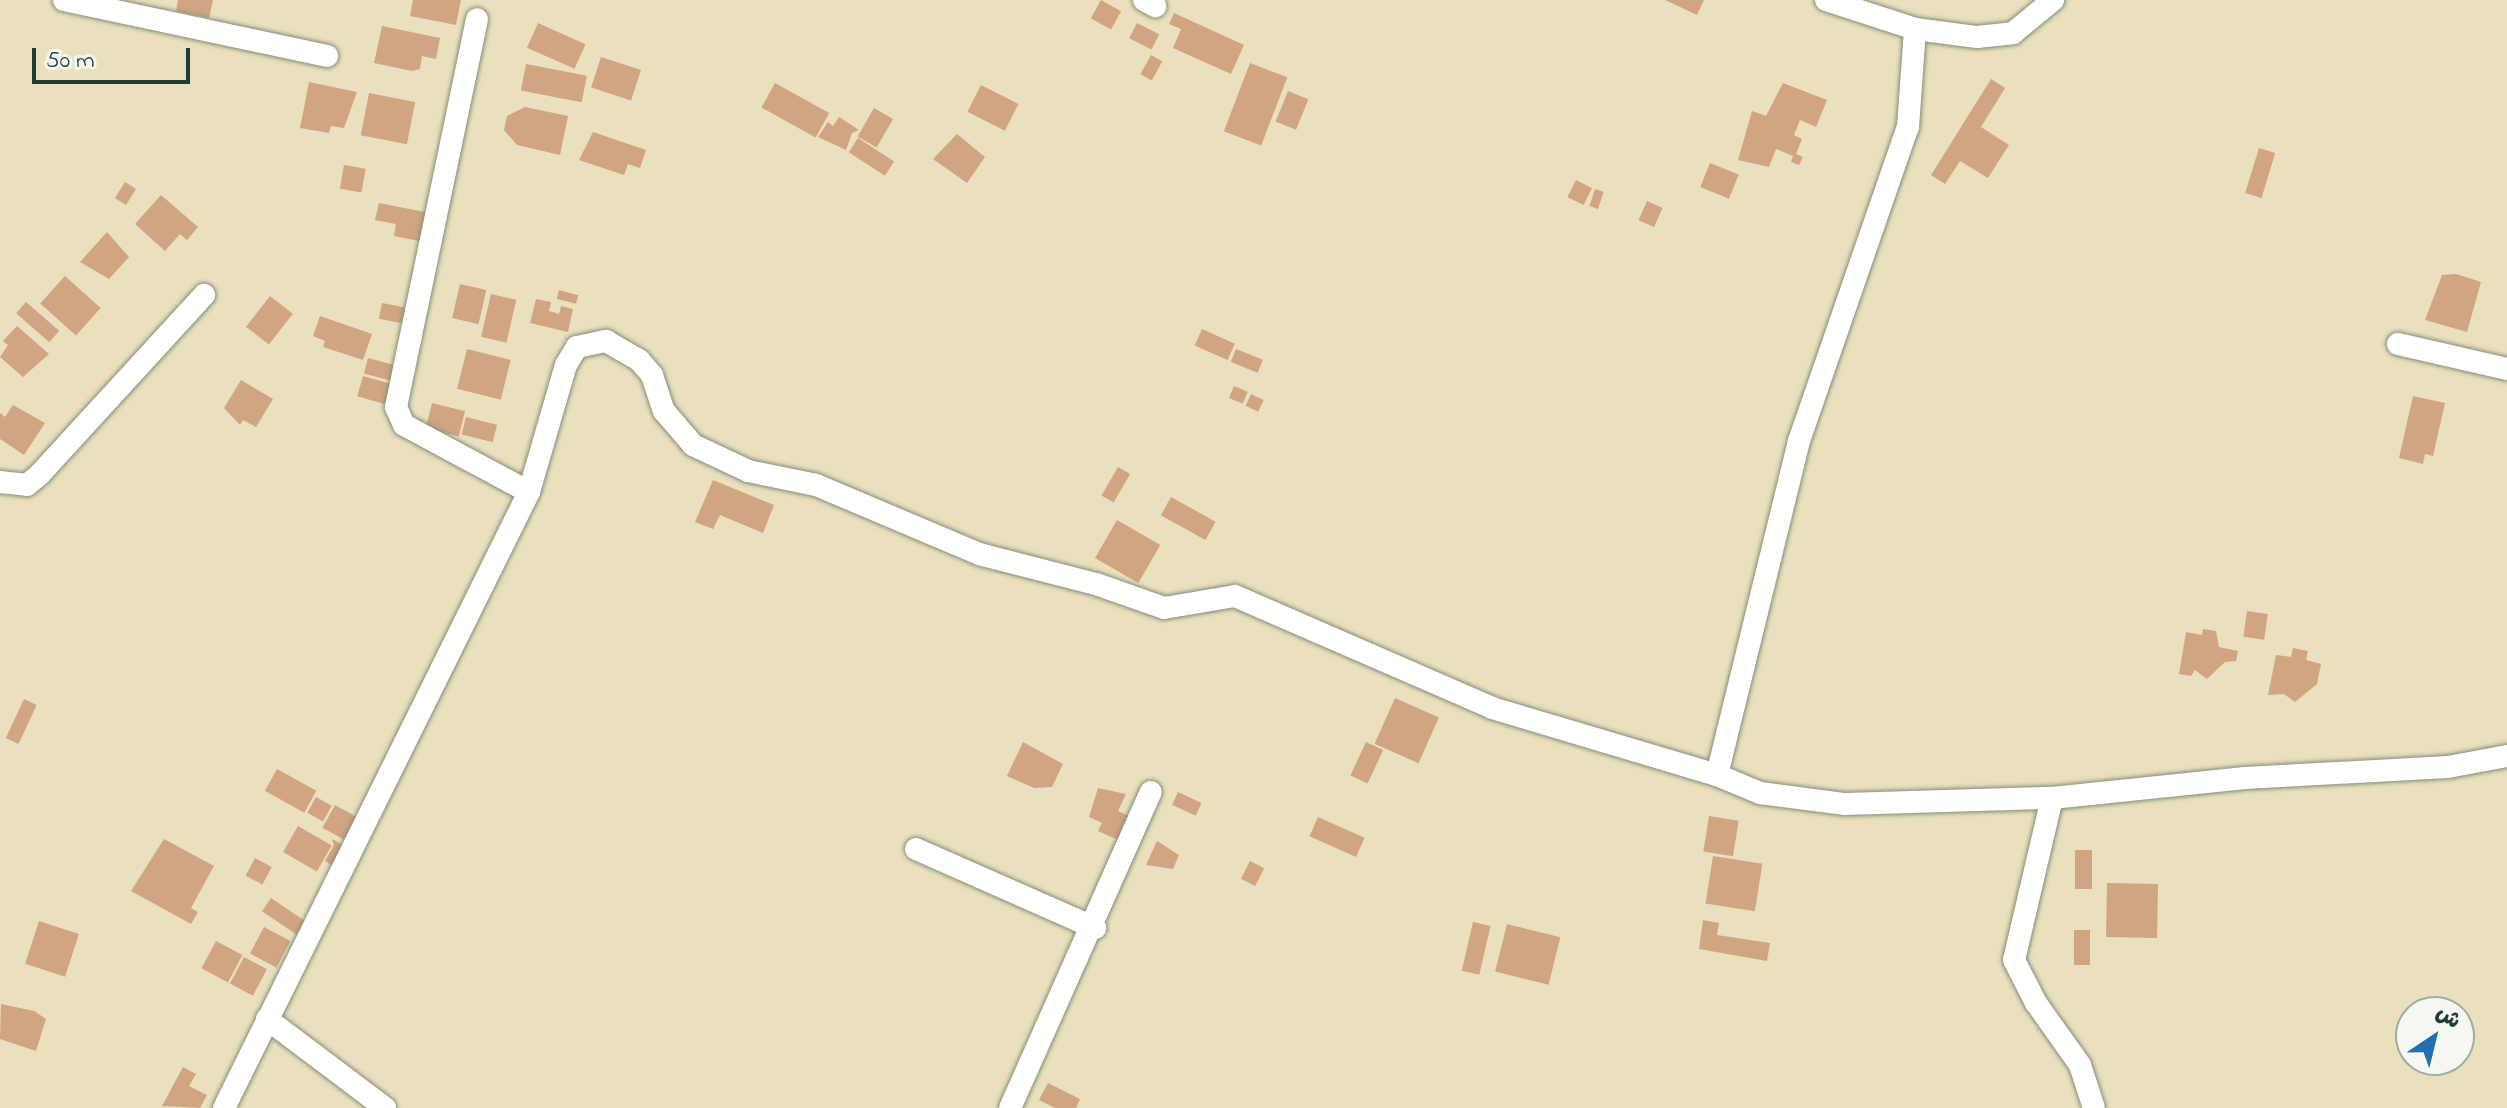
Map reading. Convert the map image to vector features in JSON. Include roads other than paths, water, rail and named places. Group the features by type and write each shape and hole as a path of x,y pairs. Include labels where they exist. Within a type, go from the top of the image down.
{"street":[{"path":"64,0 327,56"},
{"path":"1826,0 1915,29 1977,37 2013,33 2053,0"},
{"path":"477,19 396,407 404,425 529,492"},
{"path":"1717,775 1799,441 1908,127 1915,29"},
{"path":"0,482 27,485 40,474 204,295"},
{"path":"224,1108 529,492 566,365 577,347 606,341 639,360 652,375 664,411 693,445 748,471 816,485 979,554 1096,584 1164,608 1235,596 1492,708 1717,775 1760,793 1845,804 2052,798 2245,778 2448,767 2507,756"},
{"path":"2398,344 2507,369"},
{"path":"1010,1108 1095,928 1151,792"},
{"path":"2052,798 2014,960 2036,1003 2080,1065 2094,1108"},
{"path":"916,849 1095,928"},
{"path":"267,1019 385,1108"}]}
